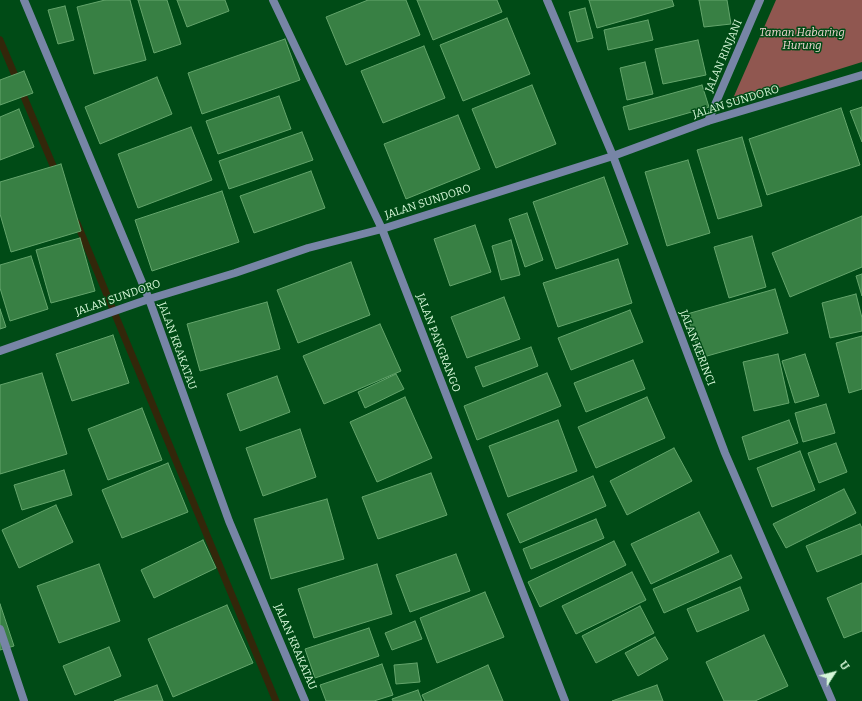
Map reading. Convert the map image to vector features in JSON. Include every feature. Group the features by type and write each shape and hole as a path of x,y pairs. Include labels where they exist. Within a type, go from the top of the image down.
{"street":[{"name":"JALAN KRAKATAU","path":"24,0 149,299 229,521 306,701"},
{"name":"JALAN PANGRANGO","path":"274,0 382,228 565,701"},
{"name":"JALAN KERINCI","path":"547,0 613,156 725,453 832,701"},
{"name":"JALAN RINJANI","path":"708,121 760,0"},
{"name":"JALAN SUNDORO","path":"0,351 149,299 235,273 308,248 382,228 613,156 708,121 862,75"},
{"path":"0,629 24,701"}],"green space":[{"name":"Taman Habaring Hurung","path":"776,0 862,0 862,62 731,103"}],"building":[{"path":"105,0 130,0 146,60 94,74 77,7"},
{"path":"138,0 167,0 181,44 154,53"},
{"path":"177,0 225,0 229,11 187,27"},
{"path":"368,0 406,0 420,35 346,65 326,17"},
{"path":"417,0 497,0 502,12 433,40"},
{"path":"589,0 672,0 674,6 597,28"},
{"path":"699,0 727,0 731,24 704,27"},
{"path":"65,6 74,40 58,44 48,10"},
{"path":"585,8 593,38 577,42 569,12"},
{"path":"507,18 530,74 463,101 440,45"},
{"path":"648,20 653,40 608,50 604,30"},
{"path":"285,39 300,80 202,114 188,73"},
{"path":"698,40 706,75 663,84 655,49"},
{"path":"424,46 445,98 383,123 361,71"},
{"path":"645,62 653,94 627,100 620,68"},
{"path":"24,71 33,93 0,105 0,80"},
{"path":"157,77 172,114 100,144 85,107"},
{"path":"532,85 556,144 496,168 472,109"},
{"path":"702,85 709,107 629,130 623,107"},
{"path":"279,96 291,129 218,154 206,121"},
{"path":"862,107 862,142 850,111"},
{"path":"841,108 860,165 767,195 749,139"},
{"path":"19,109 34,147 0,160 0,117"},
{"path":"458,115 480,169 406,199 384,144"},
{"path":"191,127 212,180 138,208 118,154"},
{"path":"302,132 313,160 229,189 219,161"},
{"path":"742,137 762,206 718,219 697,150"},
{"path":"688,160 710,233 667,246 645,172"},
{"path":"61,164 81,231 11,252 0,214 0,182"},
{"path":"311,171 325,208 254,233 240,196"},
{"path":"604,177 628,244 556,269 533,202"},
{"path":"222,191 239,242 152,271 135,220"},
{"path":"527,213 543,260 525,267 509,219"},
{"path":"862,216 862,267 790,297 772,253"},
{"path":"475,225 491,272 450,286 434,239"},
{"path":"752,236 766,287 729,298 714,247"},
{"path":"80,238 95,291 51,303 36,250"},
{"path":"511,240 520,275 501,280 492,246"},
{"path":"31,256 48,309 10,321 0,288 0,265"},
{"path":"618,259 632,303 558,327 543,283"},
{"path":"351,262 370,315 298,343 277,290"},
{"path":"862,274 862,296 856,276"},
{"path":"775,289 788,333 700,358 687,314"},
{"path":"856,294 862,318 862,331 830,338 822,303"},
{"path":"504,297 520,339 467,358 451,317"},
{"path":"267,302 280,349 200,371 187,324"},
{"path":"0,309 6,327 0,329"},
{"path":"630,310 643,342 571,370 558,338"},
{"path":"380,324 401,371 324,404 303,356"},
{"path":"113,335 129,383 72,401 56,354"},
{"path":"862,336 862,389 849,393 836,343"},
{"path":"531,347 538,366 483,387 475,367"},
{"path":"778,354 789,403 754,411 743,362"},
{"path":"805,354 819,396 795,403 782,361"},
{"path":"633,360 645,389 586,412 574,383"},
{"path":"42,373 67,454 0,474 0,385"},
{"path":"547,373 561,406 477,440 464,406"},
{"path":"396,374 404,389 365,408 358,392"},
{"path":"277,376 290,412 240,431 227,394"},
{"path":"405,397 432,458 377,482 350,422"},
{"path":"647,397 665,438 596,468 578,427"},
{"path":"826,404 835,433 803,442 795,413"},
{"path":"142,408 162,460 108,480 88,429"},
{"path":"558,420 577,471 508,497 489,446"},
{"path":"789,420 798,443 749,460 742,437"},
{"path":"300,429 316,477 263,496 246,448"},
{"path":"836,443 847,472 819,483 808,453"},
{"path":"674,448 692,481 627,515 610,481"},
{"path":"800,451 815,490 772,507 757,468"},
{"path":"168,463 188,512 122,538 102,490"},
{"path":"64,470 72,495 22,510 14,485"},
{"path":"431,473 447,515 378,539 362,497"},
{"path":"593,476 606,506 520,543 507,514"},
{"path":"844,489 856,513 786,548 773,524"},
{"path":"327,499 344,559 271,579 254,519"},
{"path":"56,505 73,542 19,568 2,530"},
{"path":"699,512 719,552 651,584 631,544"},
{"path":"596,519 604,538 531,569 523,549"},
{"path":"860,524 862,528 862,554 817,572 806,546"},
{"path":"203,540 216,568 154,598 141,570"},
{"path":"614,541 626,565 540,607 528,582"},
{"path":"456,554 470,591 410,612 396,575"},
{"path":"731,555 742,578 664,613 653,589"},
{"path":"99,564 120,621 59,643 37,586"},
{"path":"377,564 392,614 314,638 298,589"},
{"path":"632,572 646,600 576,634 562,606"},
{"path":"862,583 862,631 844,638 827,598"},
{"path":"740,587 749,610 697,632 687,609"},
{"path":"485,592 504,637 437,663 420,618"},
{"path":"0,604 14,646 0,650"},
{"path":"227,605 253,663 173,697 148,639"},
{"path":"640,606 654,633 596,663 582,636"},
{"path":"415,621 422,639 392,650 385,633"},
{"path":"369,628 379,656 315,678 305,649"},
{"path":"764,635 788,686 755,701 724,701 706,662"},
{"path":"655,637 668,659 638,676 625,653"},
{"path":"109,647 121,676 75,695 63,666"},
{"path":"417,663 420,682 396,684 394,665"},
{"path":"382,664 393,695 374,701 326,701 320,685"},
{"path":"488,665 503,701 425,701 422,695"},
{"path":"157,685 163,701 114,701"},
{"path":"657,685 663,701 612,701"},
{"path":"418,690 422,701 393,701 392,699"}],"waterway":[{"path":"0,40 57,175"},
{"path":"77,223 276,701"}]}
